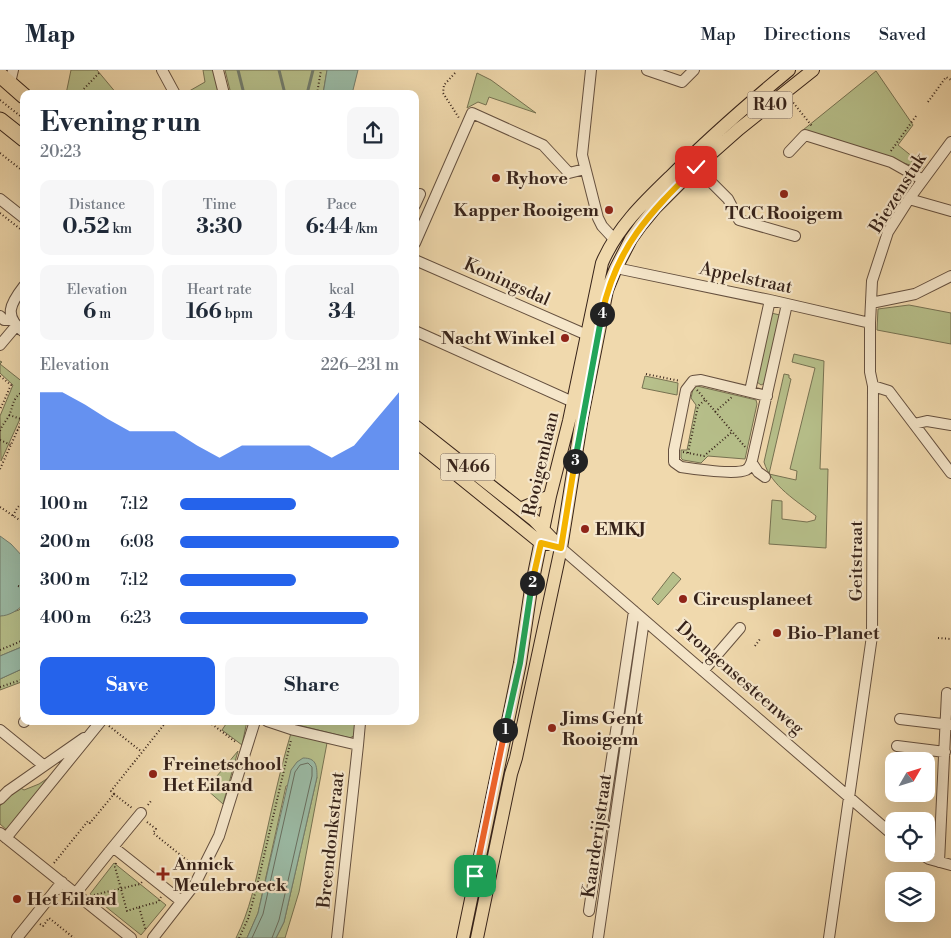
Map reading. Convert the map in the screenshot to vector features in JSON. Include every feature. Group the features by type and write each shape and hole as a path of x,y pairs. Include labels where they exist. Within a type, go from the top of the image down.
{"highway":[{"path":"7,76 20,91"},
{"path":"0,120 20,136"}],"main road":[{"name":"Rooigemlaan","path":"463,938 520,663 531,589 550,496 573,402 602,263 614,239 636,211 696,152 790,70"},
{"name":"Rooigemlaan","path":"477,938 561,548 584,408 607,290 631,239 655,208 696,167 739,129 813,70"},
{"name":"Drongensesteenweg","path":"419,429 544,529 561,548"},
{"name":"Drongensesteenweg","path":"419,445 541,543 561,548"},
{"path":"520,509 550,496"}],"street":[{"path":"162,70 173,90"},
{"path":"218,70 223,90"},
{"path":"591,70 582,155 598,218 602,226 614,239"},
{"path":"648,70 682,82 694,70"},
{"path":"790,70 800,80"},
{"path":"419,234 472,114 543,145 569,174 585,169"},
{"path":"789,152 805,135 891,162 922,180"},
{"name":"Biezenstuk","path":"870,323 872,281 888,232 909,198 951,142"},
{"path":"696,167 728,199 739,220 795,236"},
{"path":"909,198 951,211"},
{"path":"0,199 20,215"},
{"name":"Koningsdal","path":"419,262 587,334"},
{"name":"Appelstraat","path":"616,268 870,323"},
{"path":"871,303 915,294 951,276"},
{"path":"17,326 10,306 20,292"},
{"path":"745,390 770,300"},
{"path":"767,396 701,380 696,380 689,384 686,390 674,450 674,462 680,467 746,470 752,459 767,396 788,304"},
{"path":"0,316 17,326"},
{"name":"Geitstraat","path":"829,938 872,636 873,386 870,372 870,323"},
{"path":"0,345 17,326"},
{"path":"419,333 573,402"},
{"path":"873,386 889,391 951,473"},
{"path":"914,424 927,421 951,425"},
{"path":"752,459 758,472 765,477"},
{"name":"Drongensesteenweg","path":"561,548 885,828"},
{"path":"589,911 634,611"},
{"name":"Kaarderijstraat","path":"598,938 644,620"},
{"path":"703,671 740,628"},
{"path":"939,862 944,752 948,725 947,693"},
{"path":"900,719 948,725"},
{"path":"0,800 8,790 98,725"},
{"path":"98,725 67,765 3,835 132,938"},
{"path":"153,938 195,884 202,872 219,836 254,725"},
{"path":"279,725 358,746"},
{"name":"Breendonkstraat","path":"337,938 360,725"},
{"path":"0,730 43,766"},
{"path":"897,746 944,752"},
{"path":"79,896 116,849 140,814"},
{"path":"116,849 181,901"},
{"path":"935,861 951,864"},
{"path":"17,938 62,882"}],"path":[{"path":"318,90 321,70"},
{"path":"83,90 99,73"},
{"path":"455,73 444,85 443,93 460,119"},
{"path":"928,102 946,76 951,80"},
{"path":"786,93 814,128"},
{"path":"0,100 20,116"},
{"path":"890,153 916,116"},
{"path":"0,153 20,169"},
{"path":"904,158 930,170"},
{"path":"0,213 20,229"},
{"path":"646,374 689,384 706,400 752,459"},
{"path":"0,376 11,385 0,410"},
{"path":"715,412 745,390"},
{"path":"0,431 1,426 10,415 12,403 20,394"},
{"path":"688,453 698,406 706,400"},
{"path":"10,415 20,419"},
{"path":"0,469 20,424"},
{"path":"674,450 704,456 732,432"},
{"path":"0,440 11,445"},
{"path":"13,516 20,505"},
{"path":"0,507 20,520"},
{"path":"938,638 951,639"},
{"path":"755,646 760,639"},
{"path":"0,650 20,642"},
{"path":"0,688 20,680"},
{"path":"98,725 142,752"},
{"path":"164,725 111,791 156,829 153,833 202,872"},
{"path":"213,725 246,750"},
{"path":"239,938 248,919 257,886 294,730"},
{"path":"48,871 88,821 90,823 114,794"},
{"path":"116,849 115,867 127,911 158,902 167,890"},
{"path":"79,896 140,884 148,874"},
{"path":"139,907 148,938"},
{"path":"33,918 42,926 49,918 74,938"}],"green space":[{"path":"71,70 97,70 114,90 67,90"},
{"path":"203,70 215,70 220,90 191,90 205,82"},
{"path":"225,70 327,70 324,90 230,90"},
{"path":"876,71 913,125 898,145 924,166 922,169 803,130"},
{"path":"477,73 491,80 536,113 489,97 486,105 478,102 467,108"},
{"path":"909,305 951,313 951,344 877,330 878,309"},
{"path":"771,313 780,315 765,383 761,385 757,382 757,379"},
{"path":"794,354 824,361 820,469 828,469 826,548 769,544 772,500 782,501 782,519 807,522 815,520 816,516 779,486 770,474 796,480 797,471 790,469 815,368 792,362"},
{"path":"0,364 20,380 20,419 1,461 0,416 13,385 0,373"},
{"path":"784,374 789,375 791,379 769,473 764,462"},
{"path":"645,376 678,383 677,395 642,388"},
{"path":"697,386 756,400 757,404 745,459 708,456 701,463 681,458 681,450 687,450 696,405 691,398 693,389"},
{"path":"673,572 681,579 658,605 652,599"},
{"path":"20,609 20,648 0,656 0,616"},
{"path":"20,670 20,682 0,690 0,679"},
{"path":"225,725 246,725 242,745 222,730"},
{"path":"298,725 356,725 355,735 350,738"},
{"path":"291,733 327,743 299,892 285,938 276,938 284,922 317,777 286,786 258,913 247,938 236,938 252,896"},
{"path":"238,751 223,804 206,789"},
{"path":"54,774 8,831 0,824 0,806 19,787 24,790 39,784"},
{"path":"114,863 166,905 141,935 90,894"}],"water":[{"path":"327,70 358,70 353,90 324,90"},
{"path":"0,536 20,554 20,607 7,615 0,616"},
{"path":"20,648 20,670 0,679 0,656"},
{"path":"303,758 311,759 315,763 317,777 284,922 276,938 247,938 258,913 291,770"}],"waterway":[{"path":"238,70 243,90"},
{"path":"279,70 284,90"},
{"path":"308,90 313,70"}],"place":[{"name":"Ryhove","path":"496,178"},
{"name":"TCC Rooigem","path":"784,194"},
{"name":"Kapper Rooigem","path":"609,210"},
{"name":"Nacht Winkel","path":"565,338"},
{"name":"EMKJ","path":"585,529"},
{"name":"Circusplaneet","path":"683,599"},
{"name":"Bio-Planet","path":"777,633"},
{"name":"Jims Gent Rooigem","path":"552,728"},
{"name":"Freinetschool Het Eiland","path":"153,774"},
{"name":"Annick Meulebroeck","path":"163,874"},
{"name":"Het Eiland","path":"17,899"}],"route":[{"path":"475,876 520,663 531,589 541,543 561,548 582,418 607,290 622,256 641,225 655,208 696,167"}]}
